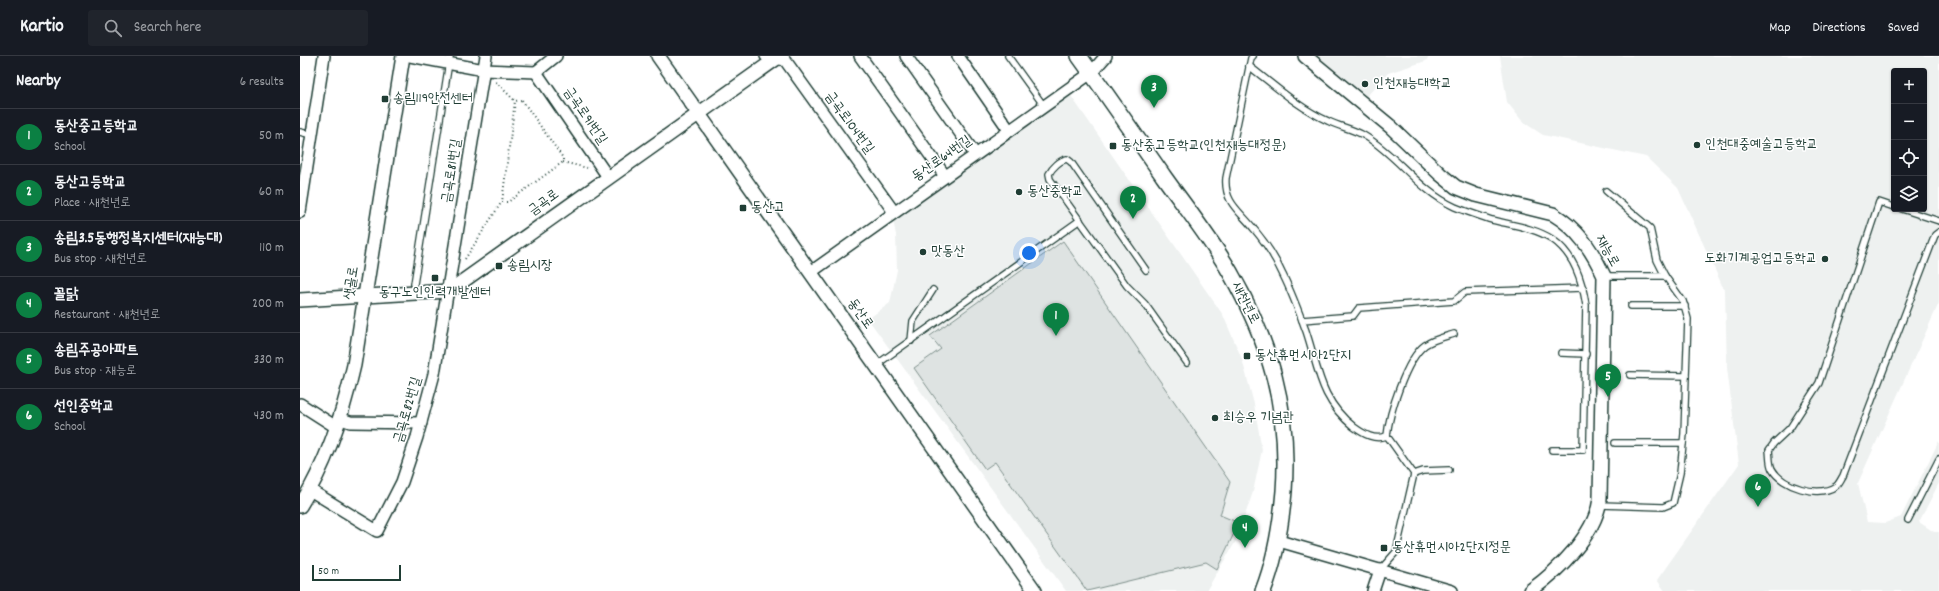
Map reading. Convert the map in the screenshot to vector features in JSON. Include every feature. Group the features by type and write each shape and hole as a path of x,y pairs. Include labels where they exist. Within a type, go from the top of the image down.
{"main road":[{"name":"새천년로","path":"1079,56 1229,271 1261,336 1278,386 1284,430 1285,480 1279,541 1263,591"}],"street":[{"path":"300,212 324,56"},
{"name":"샛골로","path":"300,506 310,490 338,423 354,365 403,56"},
{"path":"410,56 450,60 484,70 536,72 556,56"},
{"name":"금곡로81번길","path":"449,291 486,56"},
{"name":"동산로","path":"658,56 1035,591"},
{"path":"860,56 945,176"},
{"path":"906,56 975,154"},
{"path":"958,56 1010,130"},
{"name":"동산로64번길","path":"811,272 1091,73 1106,56"},
{"name":"재능로","path":"1305,56 1391,127 1440,174 1456,187 1476,195 1553,214 1563,220 1576,231 1587,244 1604,276 1600,505 1595,521 1575,548 1557,568 1530,591"},
{"name":"금곡로","path":"449,291 699,114 774,57"},
{"name":"금곡로104번길","path":"774,57 785,60 894,212"},
{"name":"금곡로91번길","path":"536,72 608,177"},
{"path":"300,300 449,291"},
{"name":"금곡로82번길","path":"310,490 377,531 402,482 421,423 434,374 449,291"},
{"path":"300,404 338,423 421,423"},
{"path":"1279,541 1452,591"},
{"path":"1373,591 1380,570"}],"lane":[{"path":"1008,56 1044,106"},
{"path":"1253,56 1249,66 1226,178 1226,193 1235,207 1255,230 1283,273 1302,320 1322,385 1335,410 1363,433 1375,438 1387,436"},
{"path":"414,284 450,60"},
{"path":"1249,66 1294,102 1328,121 1364,135 1382,148 1416,180 1436,196 1455,206 1491,220 1522,226 1552,239 1568,253 1575,266 1583,288 1586,305 1583,450 1552,450"},
{"path":"300,132 312,135"},
{"path":"1146,270 1071,162 1067,159 1063,160 1050,170 1050,179 1127,286 1145,304 1187,363"},
{"path":"1600,505 1663,507 1671,506 1674,500 1679,482 1683,443 1688,319 1685,306 1665,276 1655,254 1650,228 1606,191"},
{"path":"1891,205 1880,202 1819,383 1790,428 1774,442 1770,450 1772,468 1778,476 1798,488 1811,491 1828,490 1837,485 1843,476 1935,235 1939,232"},
{"path":"1911,212 1939,221"},
{"path":"876,366 1080,220"},
{"path":"1604,276 1665,276"},
{"path":"1302,320 1353,316 1359,308 1454,301 1464,292 1583,288"},
{"path":"911,341 913,321 933,290"},
{"path":"1631,306 1685,306"},
{"path":"1380,570 1396,552 1414,474 1387,436 1391,414 1414,356 1425,346 1439,338 1454,334"},
{"path":"1561,353 1586,354"},
{"path":"1630,375 1686,376"},
{"path":"1615,442 1683,443"},
{"path":"1908,520 1939,459"},
{"path":"1414,474 1423,471 1449,470"}],"path":[{"path":"484,70 515,101"},
{"path":"515,101 522,100 563,158 564,162"},
{"path":"462,264 502,202 515,101"},
{"path":"502,202 508,202 564,162 600,171 608,177"}],"shaded area":[{"name":"인천재능대학교","path":"1316,56 1429,56 1426,61 1388,73 1367,96"},
{"path":"1500,56 1939,56 1939,303 1858,483 1867,522 1885,523 1901,517 1939,441 1939,483 1919,522 1934,532 1939,532 1939,591 1665,591 1657,580 1739,464 1727,368 1725,292 1678,188 1646,157 1543,135 1523,122 1507,102"},
{"path":"1069,93 1223,315 1242,359 1254,404 1262,450 1253,492 1236,541 1206,591 1066,591 868,319 890,303 897,270 896,235 893,220"},
{"path":"1063,241 1230,482 1220,515 1239,523 1217,569 1206,562 1087,591 995,462 985,469 914,368 941,349 930,336"}],"place":[{"name":"인천재능대학교","path":"1365,84"},
{"name":"송림119안전센터","path":"385,99"},
{"name":"송림3.5동행정복지센터(재능대)","path":"1154,108"},
{"name":"인천대중예술고등학교","path":"1697,145"},
{"name":"동산중고등학교(인천재능대정문)","path":"1113,146"},
{"name":"동산중학교","path":"1019,192"},
{"name":"동산고","path":"743,208"},
{"name":"동산고등학교","path":"1133,219"},
{"name":"맛동산","path":"923,252"},
{"name":"도화기계공업고등학교","path":"1825,259"},
{"name":"송림시장","path":"499,266"},
{"name":"동구노인인력개발센터","path":"435,278"},
{"name":"동산중고등학교","path":"1056,336"},
{"name":"동산휴먼시아2단지","path":"1247,356"},
{"name":"송림주공아파트","path":"1608,397"},
{"name":"최승우 기념관","path":"1215,418"},
{"name":"선인중학교","path":"1758,507"},
{"name":"꼴닭","path":"1245,548"},
{"name":"동산휴먼시아2단지정문","path":"1384,548"}]}
